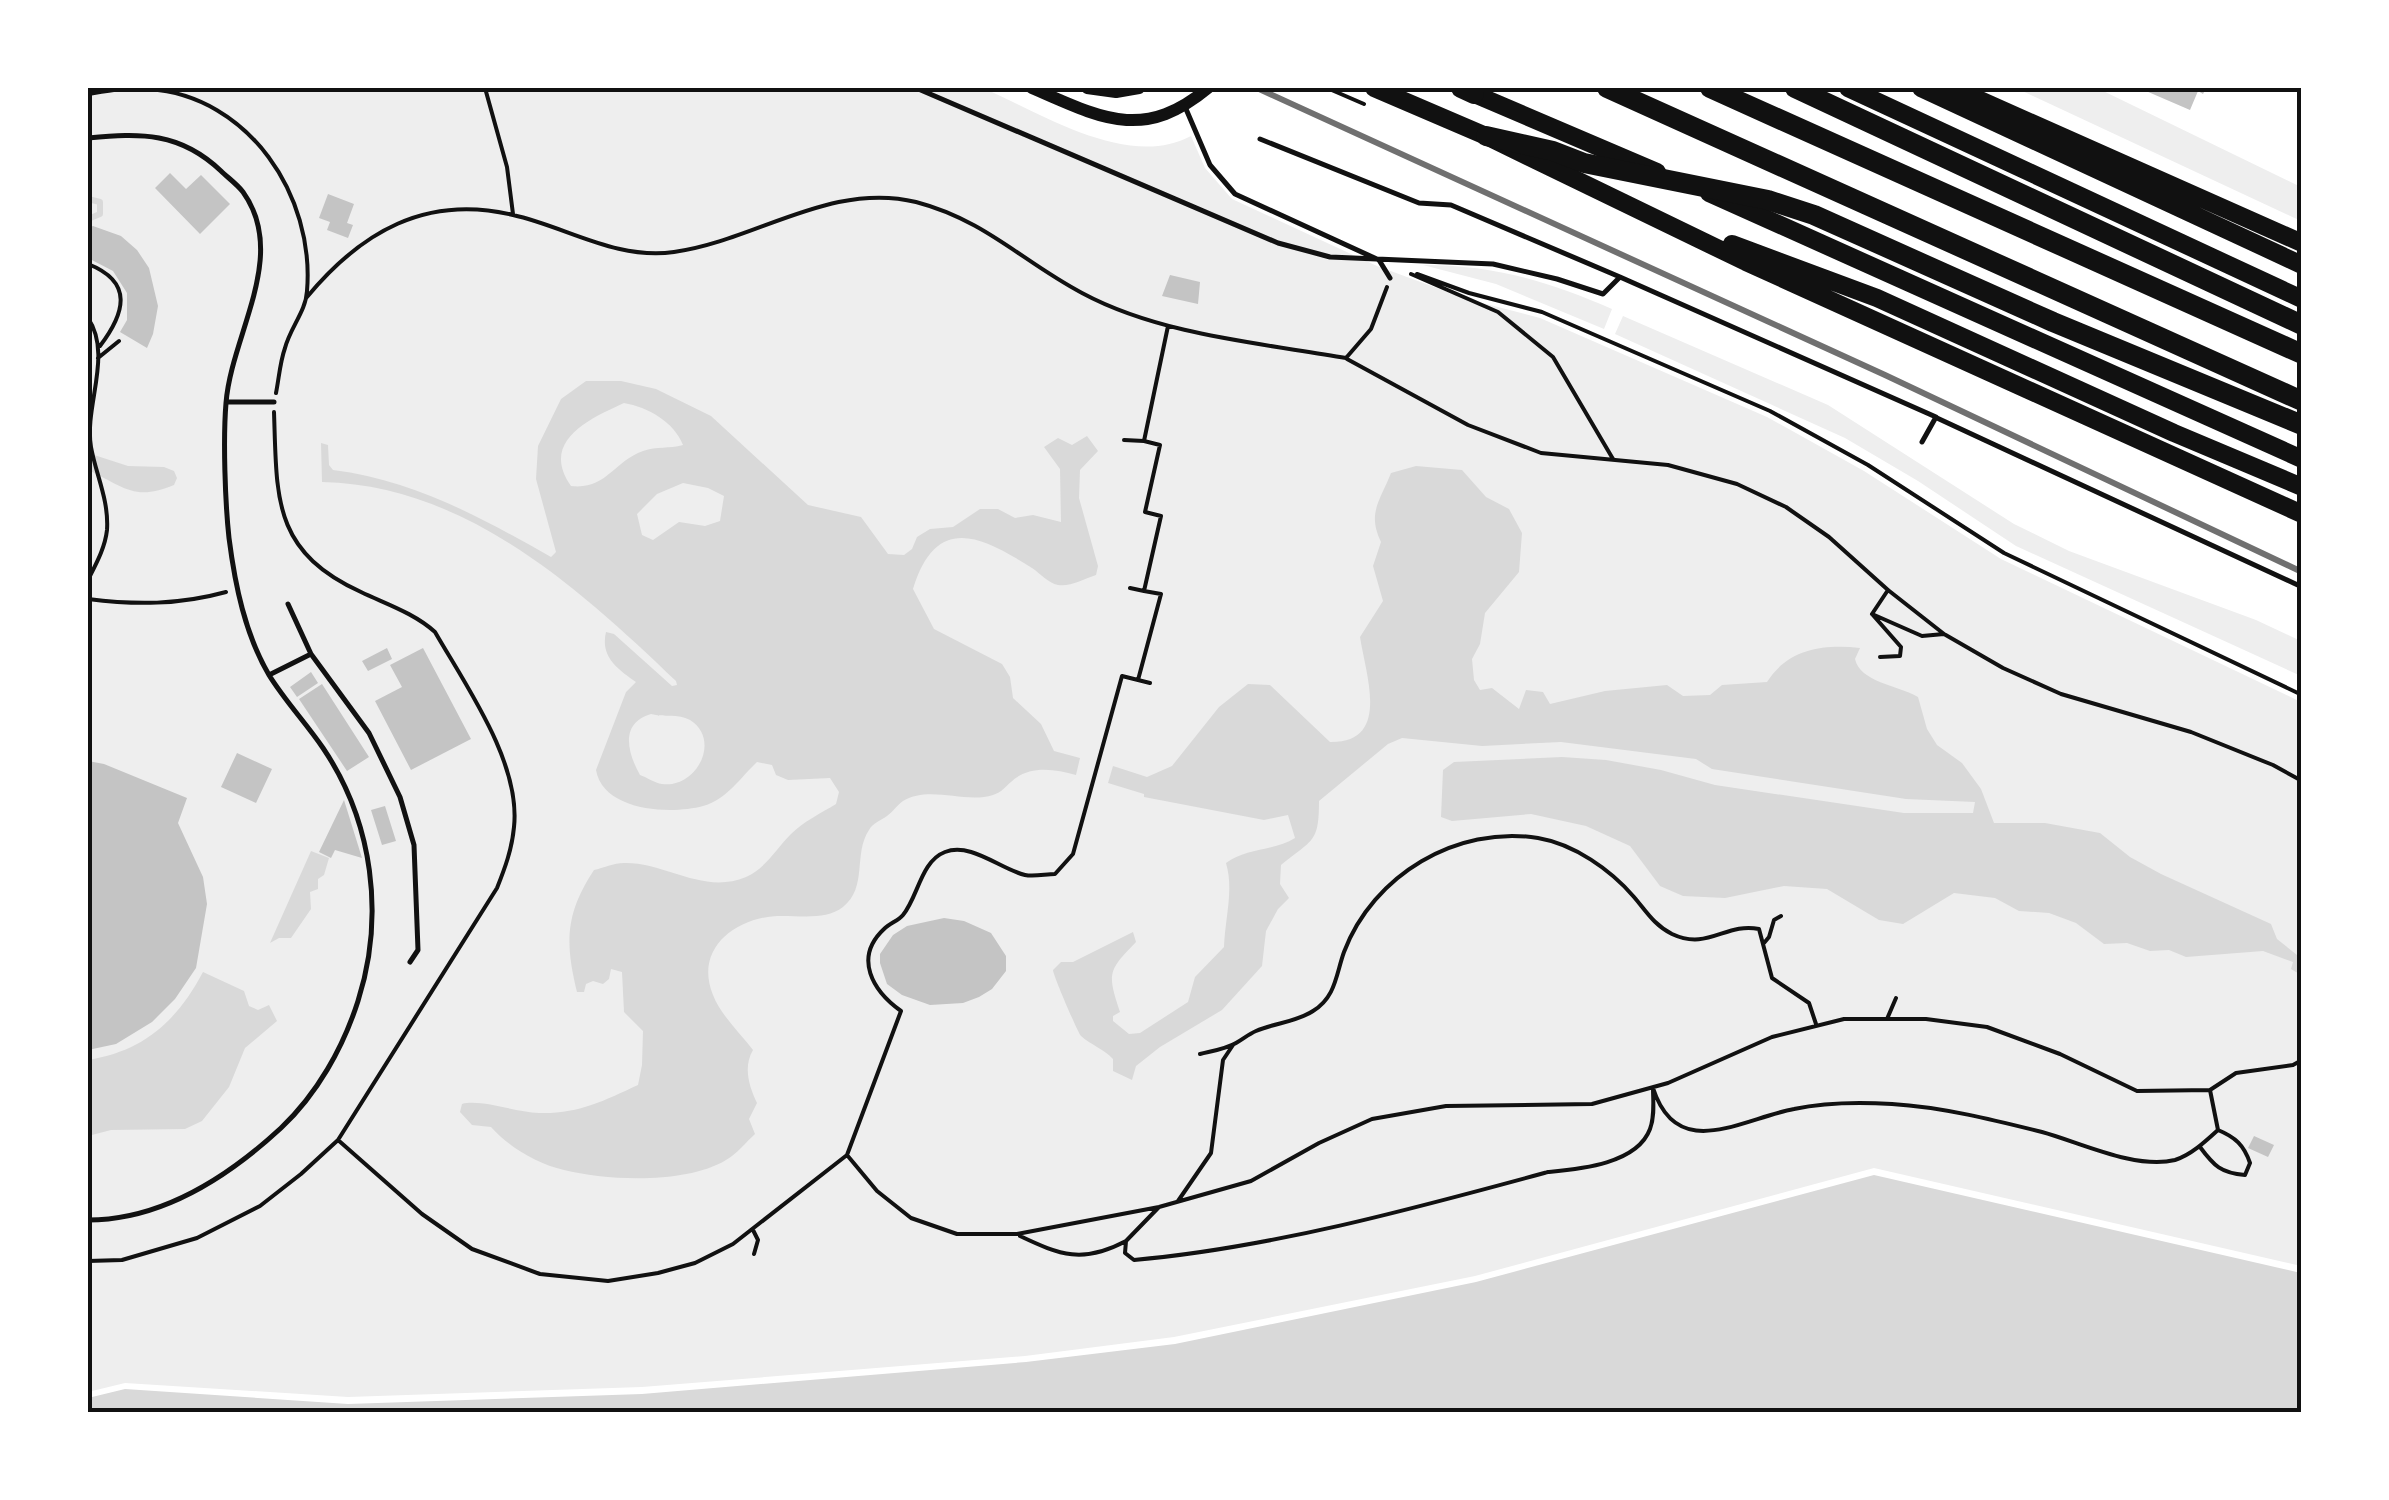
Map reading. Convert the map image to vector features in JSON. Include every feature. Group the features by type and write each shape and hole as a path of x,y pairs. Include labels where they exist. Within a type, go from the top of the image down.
{"highway":[{"path":"1374,88 1486,136 1746,262 2302,514"},
{"path":"1607,88 2302,400"},
{"path":"1710,88 2302,354"},
{"path":"1795,88 2302,326"},
{"path":"1848,88 2302,299"},
{"path":"1921,88 2302,266"},
{"path":"1953,88 2302,244"},
{"path":"1465,90 1757,214 2302,459"},
{"path":"1486,136 1552,151 1584,163 1768,200 1814,215 2053,322 2302,425"},
{"path":"1649,213 1877,298 2174,434 2302,487"}],"street":[{"path":"1032,88 1115,121 1144,120 1184,106 1208,88"},
{"path":"1086,88 1116,92 1140,88"}],"lane":[{"path":"916,88 1278,243 1330,258 1493,264 1557,278 1603,294 1620,277"},
{"path":"1184,106 1210,165 1235,194 1380,260 1390,278"},
{"path":"88,138 166,138 203,154 243,192 259,231 254,298 236,347 226,402 229,533 236,590 269,674 326,751 349,798 372,872 374,900 364,981 351,1023 316,1088 288,1121 252,1155 214,1181 129,1216 88,1220"},
{"path":"1260,139 1418,203 1452,205 1620,277 2302,586"},
{"path":"226,402 274,402"},
{"path":"1922,442 1936,418"},
{"path":"288,604 310,654 369,733 400,797 414,845 418,950 410,962"},
{"path":"269,674 310,654"}],"path":[{"path":"485,88 507,167 513,215"},
{"path":"307,297 330,269 360,244 400,220 445,210 513,215 599,245 634,252 671,253 716,244 827,204 869,199 913,201 991,232 1083,294 1168,326 1346,358 1468,425 1541,453 1668,465 1737,484 1786,507 1830,536 1888,590 1944,634 2003,668 2062,694 2191,732 2302,781"},
{"path":"1380,260 1498,312 1553,358 1613,459"},
{"path":"1380,260 1469,292 1542,312 1770,412 1868,466 2004,553 2302,695"},
{"path":"88,264 108,275 120,288 122,298 120,316 98,348"},
{"path":"1346,358 1371,329 1390,278"},
{"path":"88,318 98,348 90,444 106,500 107,529 104,546 88,580"},
{"path":"1144,441 1168,326"},
{"path":"98,358 119,341"},
{"path":"1124,440 1160,445 1145,512 1161,516 1144,591"},
{"path":"1130,588 1161,594 1138,680"},
{"path":"88,599 124,604 188,602 236,590"},
{"path":"1872,614 1888,590"},
{"path":"1872,614 1922,636 1944,634"},
{"path":"1872,614 1900,647 1900,656 1880,657"},
{"path":"338,1140 422,1214 472,1249 540,1274 608,1281 658,1274 733,1244 847,1154 901,1011 882,997 869,976 870,950 883,930 902,917 933,859 947,850 966,851 1027,876 1056,874 1074,854 1122,676 1150,683"},
{"path":"1200,1054 1233,1045 1254,1032 1314,1011 1330,994 1366,912 1392,880 1432,854 1485,838 1539,838 1586,856 1632,895 1648,917 1686,939 1710,940 1738,928 1759,929 1772,978 1808,1003 1816,1024"},
{"path":"1764,943 1770,937 1774,920 1782,916"},
{"path":"1887,1018 1896,998"},
{"path":"847,1154 877,1191 911,1218 957,1234 1017,1234 1159,1207 1251,1181 1372,1120 1446,1106 1592,1104 1653,1088 1772,1038 1844,1018 1926,1018 1988,1027 2060,1054 2137,1091 2210,1090 2236,1073 2293,1066 2302,1060"},
{"path":"1178,1202 1211,1153 1223,1060 1233,1045"},
{"path":"1653,1088 1659,1106 1672,1122 1694,1131 1712,1132 1826,1103 1872,1103 2001,1122 2138,1160 2174,1160 2200,1146 2218,1130"},
{"path":"1126,1242 1125,1253 1134,1260 1166,1257 1310,1230 1605,1161 1641,1144 1650,1129 1653,1088"},
{"path":"2210,1090 2218,1130"},
{"path":"2200,1146 2215,1168 2245,1175 2250,1163 2247,1155 2236,1137 2218,1130"},
{"path":"1017,1234 1061,1255 1108,1251 1126,1242 1159,1207"},
{"path":"753,1230 758,1240 754,1254"}],"shaded area":[{"path":"88,88 983,88 1058,123 1113,142 1166,145 1191,136 1205,168 1232,199 1377,266 1467,299 1540,318 1767,417 1864,471 2001,559 2301,702 2301,1266 1874,1168 1475,1276 1174,1337 1025,1356 642,1387 348,1397 125,1383 88,1392"},
{"path":"2016,88 2097,88 2301,187 2301,221"},
{"path":"1423,265 1520,276 1612,309 1604,329 1496,284"},
{"path":"1623,316 1828,405 2014,524 2069,551 2256,620 2301,641 2301,676 2016,546 1845,438 1615,334"},
{"path":"586,381 621,381 656,389 711,416 808,505 861,517 888,554 904,555 917,537 930,529 953,527 980,509 998,509 1015,518 1033,515 1061,522 1060,469 1044,447 1058,438 1072,445 1087,436 1098,451 1080,470 1079,498 1098,566 1096,575 1058,585 995,547 962,538 934,549 913,589 934,629 1002,664 1010,677 1013,698 1041,724 1054,751 1080,758 1076,775 1034,771 993,795 936,794 903,801 869,830 855,890 843,907 820,916 761,918 722,939 709,964 709,978 720,1009 753,1050 748,1070 757,1103 749,1119 755,1134 738,1151 710,1168 669,1177 582,1174 544,1164 524,1154 491,1127 472,1125 460,1112 462,1104 553,1113 590,1105 638,1085 643,1031 624,1012 622,972 611,969 609,979 603,984 586,984 584,992 577,992 573,974 570,929 577,901 594,870 624,863 715,882 746,877 796,830 836,804 839,792 830,778 788,780 776,775 772,765 757,762 726,793 703,806 673,810 624,802 601,784 596,770 626,692 636,682 608,655 606,632 614,634 672,686 677,685 676,681 559,578 471,521 424,501 374,488 322,482 321,443 328,445 333,470 419,492 473,515 551,557 556,552 536,479 538,446 561,399","holes":["624,403 659,417 683,445 643,451 593,484 571,486 563,470 561,456 565,444 584,424","683,483 708,488 724,496 720,521 705,526 679,522 653,540 642,535 637,514 657,494","651,714 681,717 699,729 704,739 701,761 685,779 674,784 659,783 640,775 629,739 630,731 641,718"]},
{"path":"88,453 128,466 164,467 174,471 177,478 174,485 160,490 129,490 88,470"},
{"path":"1416,466 1462,470 1486,497 1509,509 1522,533 1519,572 1485,613 1480,644 1472,659 1474,680 1480,690 1492,688 1519,709 1526,690 1543,692 1550,704 1605,691 1667,685 1683,696 1710,695 1722,685 1767,682 1785,662 1808,651 1860,648 1855,659 1864,673 1918,697 1927,729 1937,745 1962,763 1981,789 1994,823 2045,823 2100,833 2130,857 2161,874 2271,924 2277,939 2297,955 2301,949 2301,975 2291,969 2293,962 2263,951 2186,957 2127,943 2104,944 2076,923 2049,913 2019,911 1995,898 1954,893 1903,924 1879,920 1827,889 1784,886 1725,898 1683,896 1660,886 1630,846 1586,826 1531,814 1452,821 1441,817 1443,770 1454,762 1562,757 1606,760 1715,785 1904,813 1973,813 1975,802 1906,799 1712,769 1696,759 1561,742 1482,746 1402,738 1388,744 1319,801 1318,825 1312,839 1281,865 1280,884 1289,898 1266,931 1262,966 1222,1010 1136,1066 1132,1080 1113,1071 1113,1059 1081,1036 1053,970 1061,962 1073,962 1133,932 1136,942 1113,973 1120,1012 1113,1016 1113,1021 1129,1034 1140,1033 1188,1002 1195,977 1224,947 1229,894 1226,863 1295,838 1288,815 1264,820 1144,797 1108,783 1113,766 1147,777 1172,766 1219,707 1248,684 1270,685 1330,742 1349,739 1361,731 1368,720 1370,704 1360,637 1383,601 1373,566 1381,542 1375,515 1391,473"},
{"path":"311,851 329,858 324,875 318,879 318,889 310,892 311,909 291,938 270,943"},
{"path":"203,972 244,991 249,1006 258,1010 269,1005 277,1021 245,1048 229,1087 202,1121 185,1129 111,1130 88,1136 88,1060 126,1049 157,1031 182,1005"},
{"path":"1874,1175 2301,1273 2301,1412 88,1412 88,1398 125,1389 348,1404 642,1394 1026,1362 1175,1344 1476,1282"}],"building":[{"path":"2139,88 2206,88 2203,94 2198,91 2190,110"},
{"path":"170,173 186,189 201,175 230,204 200,234 155,188"},
{"path":"328,194 354,204 347,223 353,225 348,238 327,230 330,222 319,218"},
{"path":"93,226 121,236 149,268 158,306 147,348 120,332 127,320 127,293 113,271 88,258 88,228"},
{"path":"1170,275 1200,282 1198,304 1162,296"},
{"path":"387,648 392,659 368,671 362,661"},
{"path":"423,648 471,739 411,770 375,701 402,687 390,665"},
{"path":"311,672 318,683 297,697 290,687"},
{"path":"322,684 369,757 347,771 299,699"},
{"path":"237,753 272,769 256,803 221,787"},
{"path":"88,761 187,798 178,823 203,877 207,904 196,968 175,999 152,1022 116,1044 88,1050"},
{"path":"344,800 362,858 335,850 331,858 319,852"},
{"path":"385,806 396,841 382,845 371,810"},
{"path":"944,918 964,921 991,933 1006,956 1006,971 992,989 979,997 963,1003 930,1005 902,995 887,984 880,954 893,935 907,926"},
{"path":"2254,1136 2274,1145 2268,1157 2248,1148"}],"waterway":[{"path":"88,199 100,202 100,214 88,219"}],"railway":[{"path":"1257,88 1885,375 2302,572"}]}
